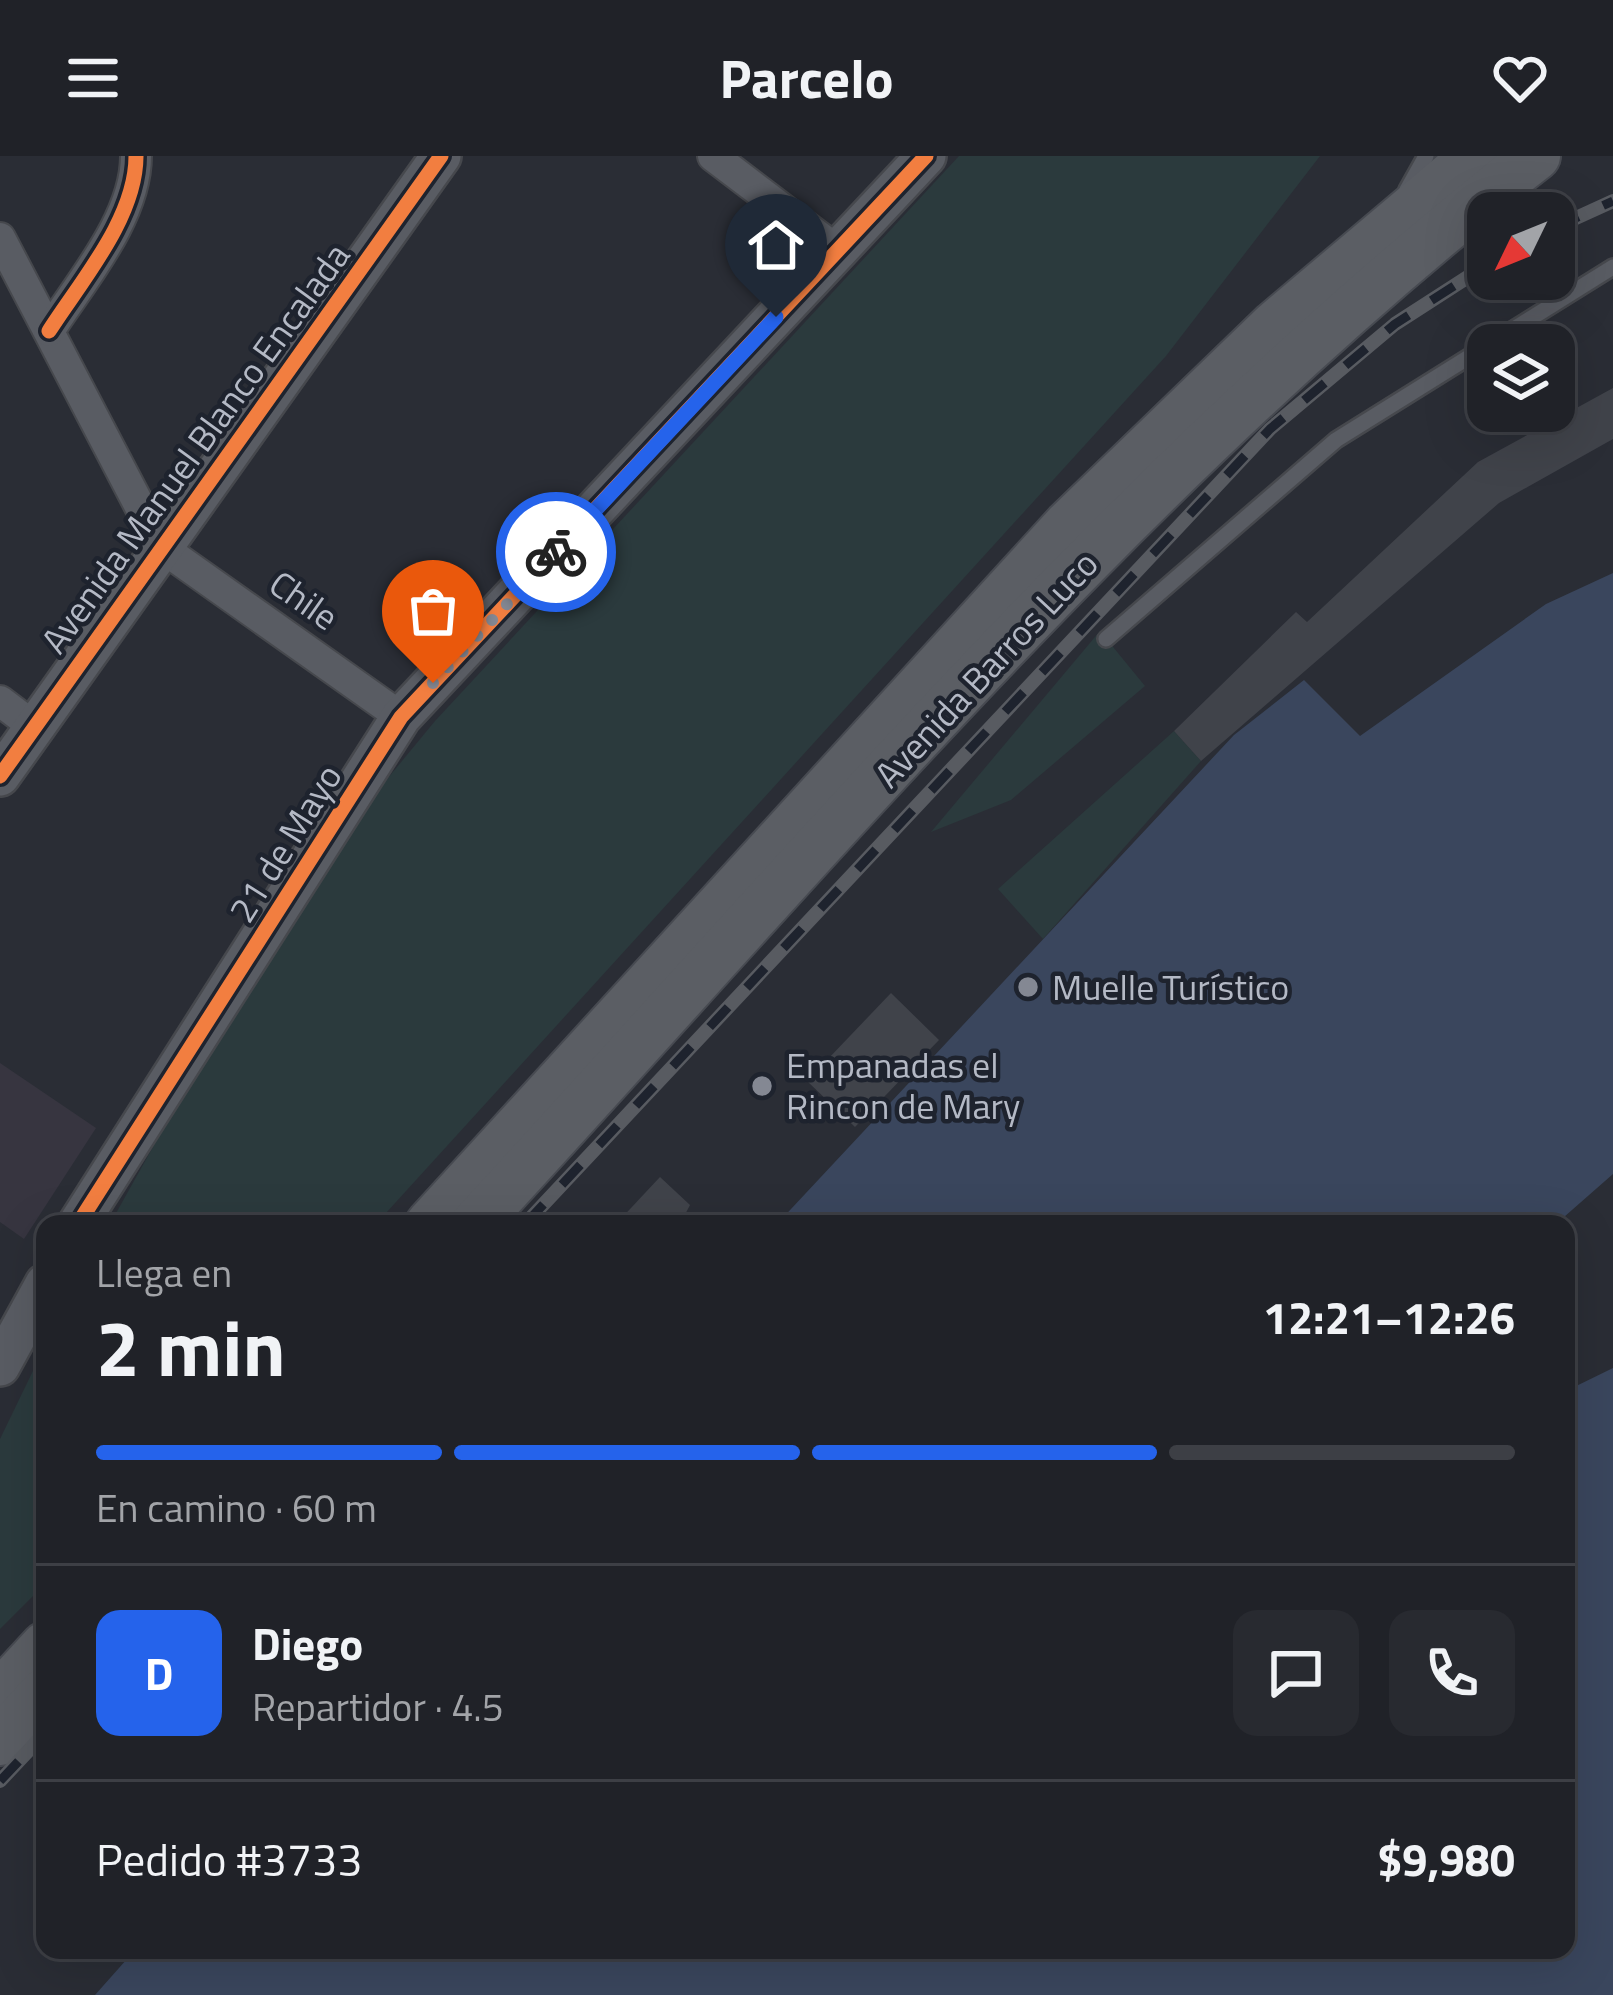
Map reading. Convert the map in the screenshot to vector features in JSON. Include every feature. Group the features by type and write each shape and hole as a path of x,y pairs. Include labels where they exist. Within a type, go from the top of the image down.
{"main road":[{"name":"Avenida Barros Luco","path":"438,1215 1068,525 1260,339 1475,156"},
{"name":"Avenida Barros Luco","path":"483,1215 1123,520 1308,344 1536,156"},
{"path":"0,1695 36,1656"},
{"path":"0,1742 36,1702"}],"street":[{"path":"49,331 121,214 136,174 136,156"},
{"name":"Avenida Manuel Blanco Encalada","path":"0,776 441,156"},
{"path":"713,156 838,250"},
{"name":"21 de Mayo","path":"84,1215 401,716 926,156"},
{"path":"0,238 161,547"},
{"name":"Chile","path":"161,547 401,716"},
{"path":"0,701 34,726"},
{"path":"0,1366 36,1300"}],"lane":[{"path":"1384,230 1426,156"},
{"path":"1106,639 1336,440 1613,267"}],"shaded area":[{"path":"959,156 1320,156 1166,356 384,1215 115,1215 270,937 364,807 435,721"},
{"path":"1100,631 1145,686 1011,800 931,832"},
{"path":"1174,731 1201,761 1043,939 998,889"},
{"path":"0,1063 96,1128 24,1239 0,1222"},
{"path":"36,1365 36,1593 0,1629 0,1439"}],"water":[{"path":"1613,573 1613,1174 1566,1215 785,1215 1234,735 1304,680 1360,736 1546,604"},
{"path":"1613,1368 1613,1995 95,1995 127,1959 1575,1959 1575,1387"}],"building":[{"path":"1613,388 1613,439 1499,503 1201,761 1174,731 1296,612 1307,622 1478,462 1533,432 1575,432 1575,409"},
{"path":"891,993 939,1040 855,1127 807,1081"},
{"path":"660,1177 690,1205 685,1215 624,1215"}],"railway":[{"path":"1575,218 1613,201"},
{"path":"533,1215 1270,429 1395,324 1467,278"},
{"path":"0,1781 36,1743"}],"cycle path":[{"path":"49,331 117,225 134,179 136,156"},
{"path":"0,776 441,156"},
{"path":"84,1215 401,717 926,156"}],"way so far":[{"path":"433,683 556,552"}],"place":[{"name":"Muelle Turístico","path":"1028,987"},
{"name":"Empanadas el Rincon de Mary","path":"762,1086"}],"route":[{"path":"556,552 776,317"}]}
